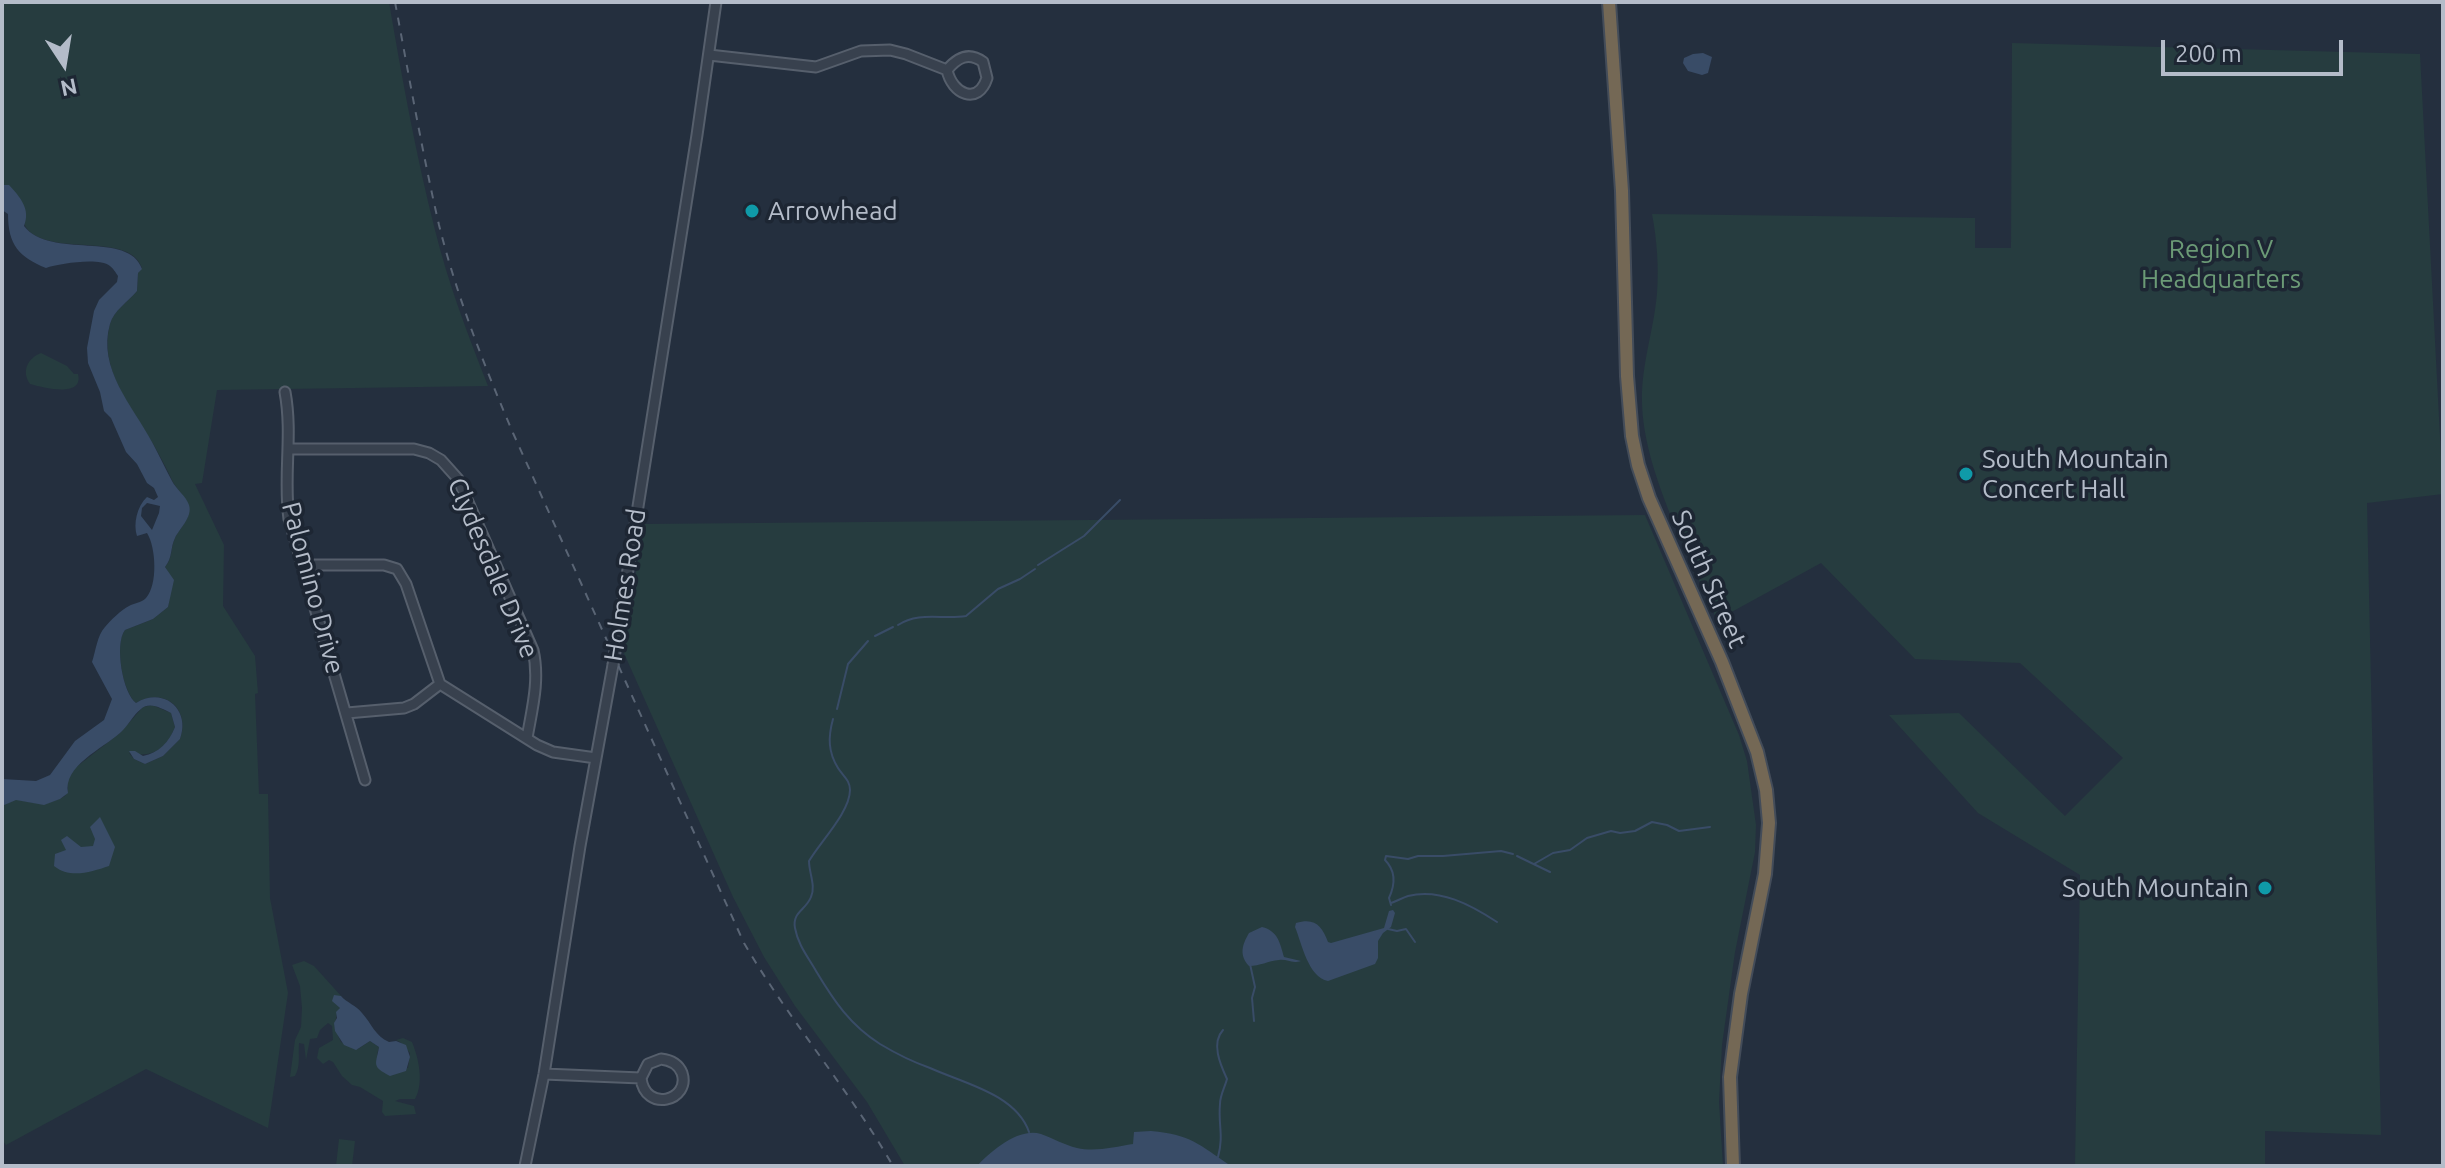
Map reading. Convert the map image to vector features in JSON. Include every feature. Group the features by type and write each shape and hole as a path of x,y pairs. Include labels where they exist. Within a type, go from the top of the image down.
{"highway":[{"name":"South Street","path":"1609,2 1622,191 1627,376 1632,436 1649,498 1722,662 1757,752 1768,812 1765,874 1732,1055 1730,1107 1733,1166"}],"street":[{"name":"Holmes Road","path":"525,1166 544,1074 613,665 716,2"},
{"path":"709,55 816,67 861,51 890,50 947,70"},
{"path":"973,56 983,62 987,78 983,89 962,93 955,89 947,70 961,58 973,56"},
{"name":"Palomino Drive","path":"285,392 289,449 288,515 365,780"},
{"name":"Clydesdale Drive","path":"289,449 414,449 433,455 452,470 533,650 536,692 527,738"},
{"path":"302,565 384,565 397,569 406,584 440,684 553,752 596,758"},
{"path":"347,713 407,707 440,684"},
{"path":"665,1059 679,1068 682,1083 680,1090 672,1097 657,1099 645,1091 641,1078 648,1064 665,1059"},
{"path":"544,1074 641,1078"}],"green space":[{"path":"2,2 389,2 435,230 452,289 488,386 217,390 202,483 195,484 224,545 223,606 255,656 259,794 268,794 270,898 288,993 268,1128 146,1069 6,1145 2,1140 2,806 16,799 41,803 65,796 67,782 75,768 120,733 143,707 152,705 171,713 175,727 163,747 151,753 129,753 134,759 145,764 163,756 180,739 182,719 173,704 157,697 136,703 131,698 122,668 120,646 125,630 153,619 168,607 170,581 165,567 189,511 185,498 126,401 112,371 109,356 107,340 110,324 118,310 137,291 138,273 142,268 135,257 123,251 56,242 29,231 9,186 2,185"},
{"name":"Region V Headquarters","path":"2012,43 2420,54 2443,494 2367,503 2381,1135 2265,1131 2265,1166 2075,1166 2080,875 1978,813 1889,715 1959,713 2065,816 2123,758 2020,663 1915,659 1821,563 1717,620 1659,484 1644,428 1642,402 1658,283 1652,214 1975,218 1975,248 2011,248"},
{"path":"41,353 78,374 75,386 62,390 30,384 27,366"},
{"path":"1645,515 1739,735 1747,761 1756,825 1755,852 1735,952 1722,1045 1719,1102 1723,1166 905,1166 867,1102 795,1006 764,957 733,897 623,651 644,524"},
{"path":"304,961 314,966 342,997 336,1003 340,1008 336,1025 341,1042 358,1049 370,1041 379,1047 377,1055 408,1068 410,1053 396,1040 403,1038 412,1042 420,1071 418,1093 415,1099 395,1101 414,1106 416,1114 385,1116 382,1112 383,1101 352,1085 333,1062 329,1060 323,1064 317,1058 319,1048 333,1040 332,1026 328,1023 317,1038 310,1039 306,1060 304,1044 299,1043 298,1068 295,1076 290,1077 302,1008 300,986 292,965"},
{"path":"339,1139 355,1141 352,1166 336,1166"}],"water":[{"path":"1703,53 1712,57 1708,73 1702,75 1688,71 1683,63 1684,58"},
{"path":"2,185 9,185 25,209 24,226 36,236 52,242 122,251 134,257 142,269 138,273 137,291 118,310 110,324 108,356 119,386 190,509 165,567 174,580 168,607 153,619 125,630 120,646 124,680 131,698 136,703 156,697 173,704 182,719 180,739 163,756 145,764 134,759 129,751 143,756 154,752 166,742 175,727 171,713 156,706 145,707 120,733 78,766 71,774 68,793 44,805 16,800 2,806 2,779 36,781 50,775 75,741 104,720 112,699 92,662 105,627 123,610 144,600 150,592 154,575 152,547 147,533 137,536 136,521 138,510 147,497 154,500 158,497 126,452 111,418 104,411 88,363 87,348 94,311 99,300 117,282 118,276 104,263 78,262 46,268 29,259 13,242 8,214 2,210","holes":["147,503 160,506 159,513 152,530 141,516 142,508"]},
{"path":"100,817 115,847 109,866 74,873 54,866 55,854 66,850 61,840 67,836 81,847 93,846 95,839 90,827"},
{"path":"1393,910 1391,927 1378,941 1375,964 1328,981 1315,973 1303,951 1296,923 1308,921 1317,924 1331,943 1384,928 1389,911"},
{"path":"1262,927 1275,935 1284,957 1301,961 1279,960 1249,966 1243,954 1245,942 1249,933"},
{"path":"334,995 341,996 357,1008 384,1039 406,1045 410,1057 406,1071 390,1076 380,1070 376,1064 379,1047 370,1041 356,1050 344,1045 335,1031 336,1012 340,1008 332,1001"},
{"path":"1151,1131 1186,1138 1231,1166 977,1166 998,1147 1024,1134 1041,1134 1072,1147 1105,1149 1133,1144 1134,1132"}],"waterway":[{"path":"1038,565 1084,536 1120,500"},
{"path":"898,625 914,618 966,616 998,589 1035,569"},
{"path":"875,636 893,627"},
{"path":"837,709 848,664 868,641"},
{"path":"833,719 831,750 838,768 848,781 849,799 809,861 812,893 795,923 801,945 836,1002 869,1037 904,1057 1001,1099 1013,1108 1029,1132"},
{"path":"1534,864 1553,853 1570,850 1587,838 1611,831 1635,831 1652,822 1679,831 1710,827"},
{"path":"1391,905 1389,898 1393,878 1386,856 1408,859 1501,851 1513,854"},
{"path":"1517,856 1550,872"},
{"path":"1391,903 1408,896 1432,894 1466,904 1497,922"},
{"path":"1388,929 1406,929 1415,942"},
{"path":"1250,964 1255,987 1252,998 1254,1021"},
{"path":"1218,1157 1221,1142 1220,1101 1227,1079 1217,1047 1223,1030"}],"railway":[{"path":"395,2 446,252 472,330 513,433 744,943 893,1166"}],"place":[{"name":"Arrowhead","path":"752,211"},
{"name":"South Mountain Concert Hall","path":"1966,474"},
{"name":"South Mountain","path":"2265,888"}]}
